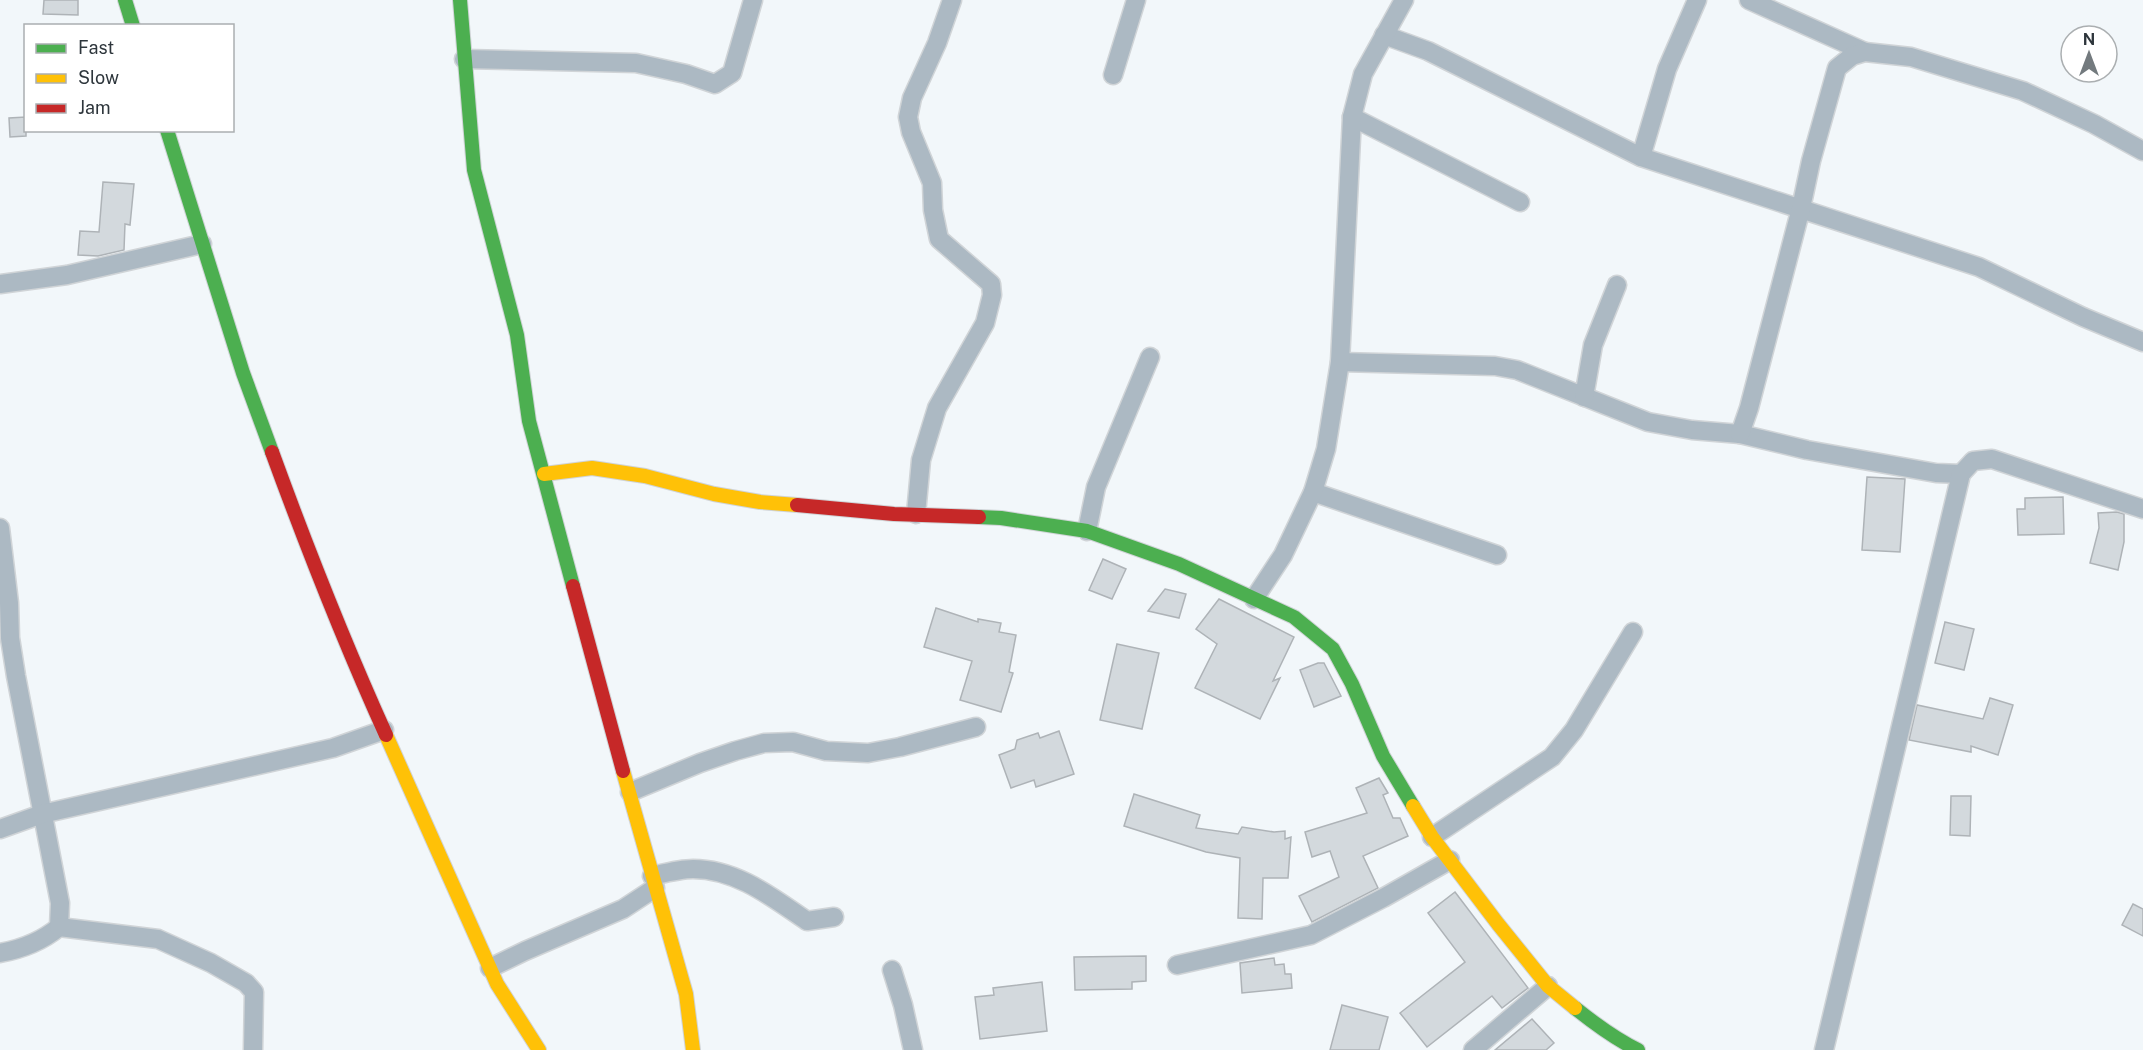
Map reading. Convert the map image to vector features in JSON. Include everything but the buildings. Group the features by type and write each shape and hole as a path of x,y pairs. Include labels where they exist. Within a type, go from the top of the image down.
{"street":[{"path":"125,0 133,24"},
{"path":"460,0 474,170 517,335 529,421 653,882 686,994 693,1050"},
{"path":"464,59 636,63 686,74 715,84 732,73 753,0"},
{"path":"916,514 921,460 937,408 985,323 992,295 991,284 939,239 933,210 932,183 910,132 908,117 912,98 937,43 952,0"},
{"path":"1113,75 1136,0"},
{"path":"1254,599 1283,555 1313,492 1326,448 1340,362 1352,117 1363,74 1404,0"},
{"path":"1641,157 1668,69 1696,0"},
{"path":"1749,0 1865,52 1911,57 2023,90 2143,150"},
{"path":"1384,35 1428,51 1641,157 1979,267 2083,317 2143,342"},
{"path":"1740,434 1749,408 1802,208 1811,161 1837,68 1852,56 1865,52"},
{"path":"1352,117 1520,202"},
{"path":"168,132 243,374 300,529 355,666 497,984 539,1050"},
{"path":"0,284 67,275 202,244"},
{"path":"1584,397 1593,345 1617,285"},
{"path":"1087,531 1096,488 1150,357"},
{"path":"1340,362 1496,366 1517,370 1648,422 1692,430 1740,434 1807,450 1936,473 1961,474"},
{"path":"1824,1050 1961,474 1973,461 1992,459 2143,509"},
{"path":"544,474 592,468 645,476 714,494 760,502 1000,518 1087,531 1179,564 1294,617 1333,649 1352,684 1383,756 1432,837 1548,987 1597,1026 1623,1044 1638,1050"},
{"path":"1313,492 1497,555"},
{"path":"0,528 7,661 60,903 59,927"},
{"path":"1432,837 1552,757 1574,730 1633,632"},
{"path":"630,792 700,763 764,743 793,742 826,751 868,753 976,727"},
{"path":"0,829 42,814 323,751 384,730"},
{"path":"1177,965 1311,934 1383,898 1450,860"},
{"path":"490,968 623,909 653,882 693,869 728,874 766,893 807,921 834,917"},
{"path":"0,953 18,949 47,937 59,927 158,939 212,963 246,983 254,992 253,1050"},
{"path":"892,970 913,1050"},
{"path":"1473,1050 1548,987"}],"traffic: fast":[{"path":"125,0 132,24"},
{"path":"460,0 474,170 517,335 529,421 573,586"},
{"path":"168,132 243,373 272,452"},
{"path":"979,517 1001,518 1087,531 1179,564 1294,617 1333,649 1352,684 1383,756 1413,806"},
{"path":"1575,1008 1605,1031 1638,1050"}],"traffic: slow":[{"path":"544,474 592,468 645,476 714,494 760,502 797,505"},
{"path":"386,735 497,984 539,1050"},
{"path":"623,771 686,994 693,1050"},
{"path":"1413,806 1432,837 1498,924 1548,986 1575,1008"}],"traffic: jam":[{"path":"272,452 326,595 386,735"},
{"path":"797,505 894,514 979,517"},
{"path":"573,586 623,771"}]}
